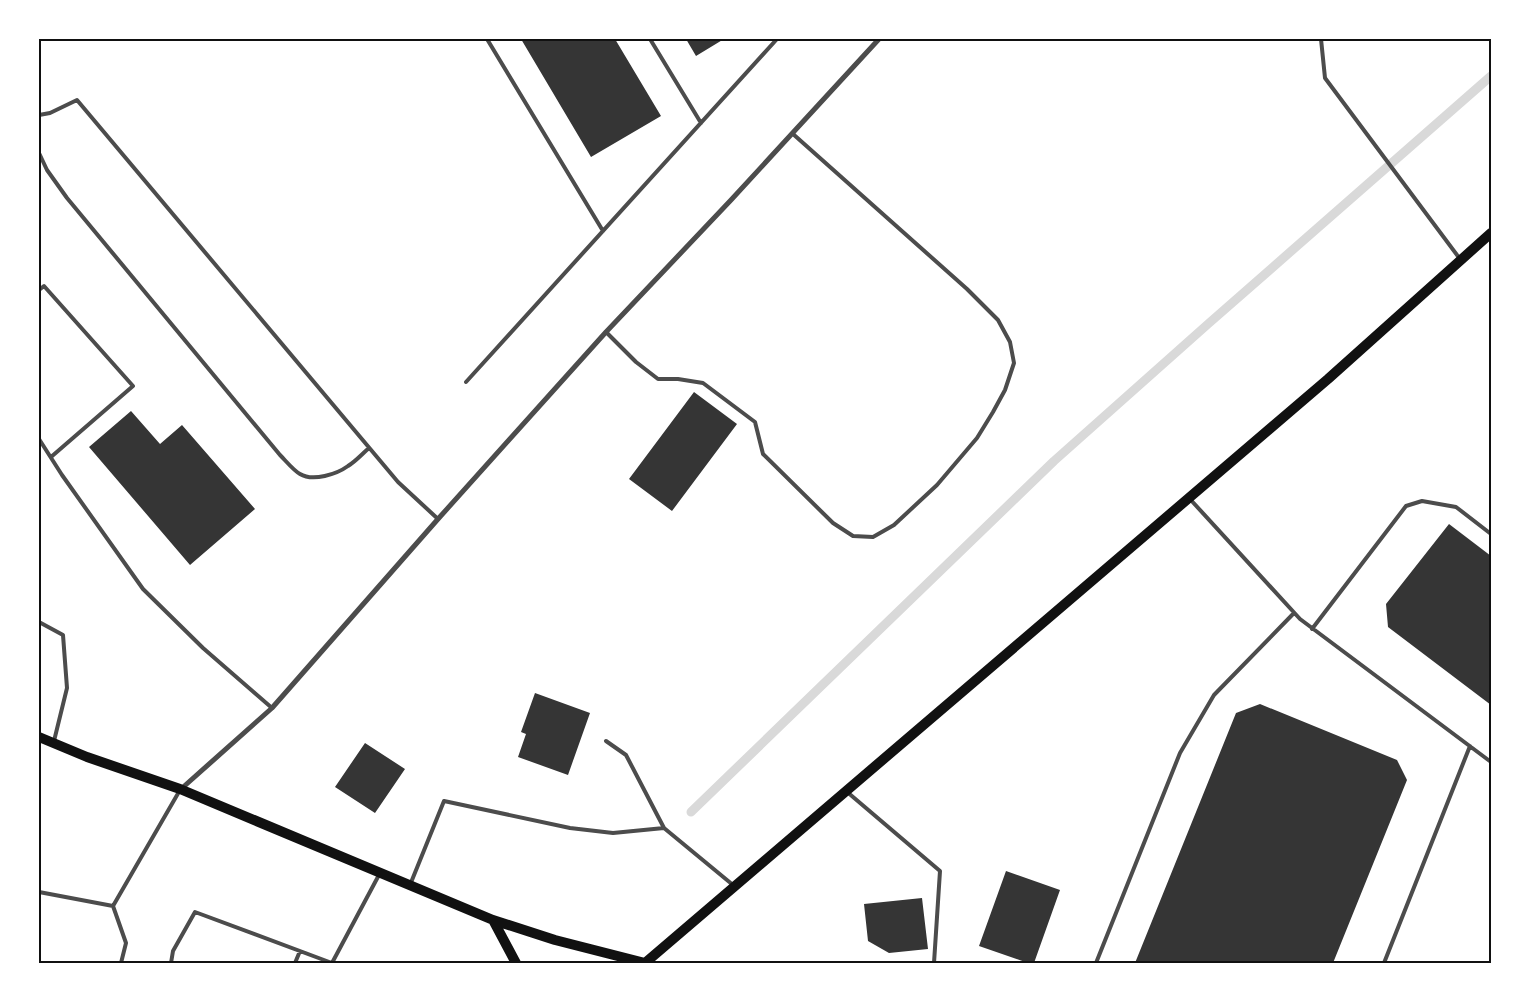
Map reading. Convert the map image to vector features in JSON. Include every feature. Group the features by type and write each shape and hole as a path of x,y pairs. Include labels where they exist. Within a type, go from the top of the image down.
{"main road":[{"path":"39,737 180,789 493,920 555,940 645,963 1328,379 1491,233"},
{"path":"493,920 516,963"}],"street":[{"path":"180,789 272,708 606,332 793,134 879,39"}],"lane":[{"path":"487,39 603,231"},
{"path":"650,39 701,123"},
{"path":"466,382 777,39"},
{"path":"1321,39 1325,78 1461,260"},
{"path":"39,115 50,113 77,100 398,482 438,519"},
{"path":"606,332 636,362 658,379 678,379 703,384 755,422 763,454 833,523 853,536 873,537 894,525 937,485 977,438 1005,390 1014,363 1010,342 998,320 967,289 793,134"},
{"path":"39,153 47,170 67,198 280,455 300,474 320,477 332,474 347,467 369,448"},
{"path":"39,290 44,286 133,386 50,457"},
{"path":"39,439 143,589 203,648 272,708"},
{"path":"1189,498 1300,619 1491,762"},
{"path":"1312,629 1406,506 1422,501 1456,507 1491,534"},
{"path":"1096,963 1180,753 1214,695 1294,613"},
{"path":"39,622 63,635 66,688 53,743"},
{"path":"606,741 626,755 664,828 734,887"},
{"path":"1384,963 1470,746"},
{"path":"120,963 126,942 113,906 180,789"},
{"path":"846,791 940,871 934,963"},
{"path":"410,886 444,801 570,828 613,833 664,828"},
{"path":"171,963 173,951 195,912 332,963 380,873"},
{"path":"39,892 113,906"},
{"path":"295,963 300,951"}],"building":[{"path":"521,39 615,39 661,116 591,157"},
{"path":"686,39 724,39 696,56"},
{"path":"694,392 737,424 672,511 629,479"},
{"path":"131,411 160,444 182,425 255,509 190,565 89,447"},
{"path":"1449,524 1491,556 1491,705 1388,627 1386,604"},
{"path":"535,693 590,713 568,775 518,757 526,734 521,732"},
{"path":"1260,704 1397,760 1407,780 1333,963 1135,963 1236,713"},
{"path":"365,743 405,769 375,813 335,787"},
{"path":"1006,871 1060,890 1034,963 1028,963 979,946"},
{"path":"922,898 928,949 889,953 868,941 864,904"}],"waterway":[{"path":"691,812 1054,461 1491,76"}]}
